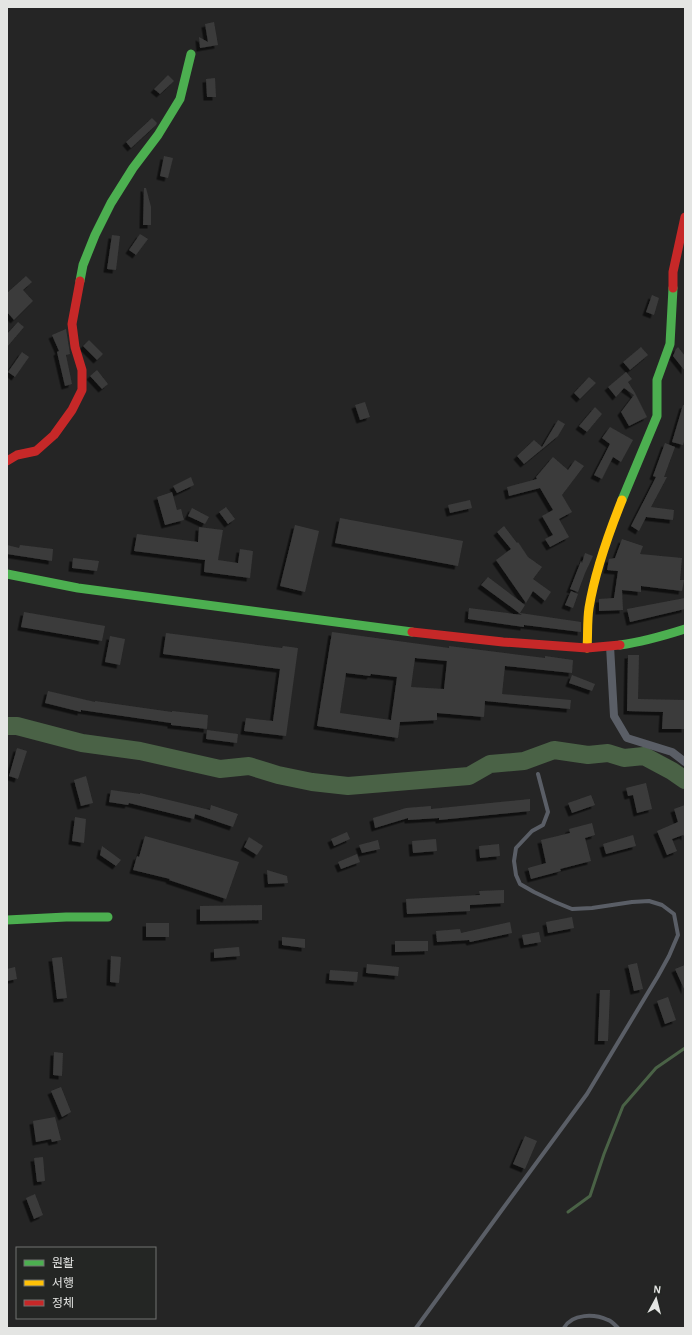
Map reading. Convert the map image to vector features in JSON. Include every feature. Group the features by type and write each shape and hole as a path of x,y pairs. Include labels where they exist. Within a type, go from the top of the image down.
{"street":[{"path":"7,461 17,455 36,451 54,435 72,410 82,390 82,370 75,347 72,324 83,265 94,235 111,202 133,168 158,135 180,99 191,54"},
{"path":"590,648 589,608 598,569 614,521 657,416 657,380 670,344 674,272 685,218"},
{"path":"7,574 78,588 394,630 503,642 590,648 607,647 661,637 685,628"},
{"path":"607,647 614,716 627,738 672,752 685,762"},
{"path":"7,920 66,917 108,917"}],"lane":[{"path":"416,1328 500,1211 587,1094 658,976 678,935 674,914 662,905 649,901 572,909 520,884 516,875 514,861 516,848 532,831 544,825 548,812 538,774"},
{"path":"564,1328 566,1324 579,1317 592,1316 610,1320 618,1328"}],"building":[{"path":"214,22 218,45 200,48 199,37 208,42 205,24"},
{"path":"168,75 174,81 160,94 154,89"},
{"path":"215,78 216,97 207,97 206,79"},
{"path":"152,118 157,123 156,125 131,148 126,142"},
{"path":"164,156 173,158 168,178 160,176"},
{"path":"144,188 146,188 151,207 151,225 143,225"},
{"path":"140,234 148,239 136,255 129,250"},
{"path":"112,235 120,236 116,270 107,269"},
{"path":"26,276 32,282 23,290 33,301 14,320 7,312 7,293"},
{"path":"652,295 659,298 654,315 646,312"},
{"path":"18,322 24,327 7,347 7,334"},
{"path":"66,329 70,354 66,355 72,384 65,386 57,352 59,351 52,335"},
{"path":"89,340 103,354 97,360 83,346"},
{"path":"641,347 648,355 630,370 623,362"},
{"path":"678,347 685,356 685,371 673,356"},
{"path":"22,352 29,357 15,377 8,372"},
{"path":"97,370 108,384 102,389 90,376"},
{"path":"626,372 632,379 628,382 647,417 629,426 621,412 634,395 624,388 616,397 608,387"},
{"path":"589,377 596,383 580,399 574,393"},
{"path":"365,402 370,417 360,420 355,405"},
{"path":"683,405 685,405 685,439 683,445 672,442"},
{"path":"595,407 602,414 587,432 579,426"},
{"path":"558,420 565,424 558,436 524,464 517,456 534,440 542,447"},
{"path":"610,427 633,440 621,462 613,457 602,479 594,475 610,444 602,438"},
{"path":"665,443 675,447 664,477 667,477 651,507 674,510 673,520 646,517 639,531 631,526 656,477 653,476"},
{"path":"553,457 568,470 575,460 584,466 562,495 572,512 559,519 569,537 550,547 545,539 553,535 542,516 553,510 540,488 509,496 507,487 537,479 536,477"},
{"path":"191,477 194,485 177,493 173,486"},
{"path":"172,492 177,510 181,509 184,520 165,525 157,497"},
{"path":"470,500 472,508 450,513 448,505"},
{"path":"226,507 235,519 228,524 219,512"},
{"path":"192,508 209,517 205,524 188,516"},
{"path":"340,518 463,541 458,566 335,543"},
{"path":"295,525 319,531 305,592 280,586"},
{"path":"504,526 517,543 518,542 528,557 542,567 533,579 551,592 545,601 533,591 526,603 496,560 511,549 497,532"},
{"path":"199,527 223,530 218,560 238,563 240,549 253,551 250,578 204,572 205,560 134,551 137,534 198,542"},
{"path":"622,539 643,546 640,554 682,558 680,580 684,580 682,591 641,586 641,592 622,590 623,610 599,611 599,599 614,598 618,571 607,570 609,559 615,558"},
{"path":"7,545 19,548 20,545 53,549 52,561 7,554"},
{"path":"585,553 593,556 578,592 570,589"},
{"path":"73,558 99,561 97,571 72,568"},
{"path":"488,577 525,605 520,613 581,622 581,632 524,625 524,627 468,619 469,608 522,615 481,585"},
{"path":"571,591 578,594 573,608 565,605"},
{"path":"685,598 685,609 630,622 627,609"},
{"path":"24,612 105,626 102,641 21,627"},
{"path":"332,632 449,648 449,646 573,660 572,673 505,666 502,694 571,700 570,709 485,701 484,717 437,713 437,720 400,722 398,738 317,726","holes":["415,658 447,661 444,689 411,687","346,673 397,677 391,720 340,713"]},
{"path":"166,633 282,648 283,646 298,648 286,736 244,731 246,718 273,721 280,669 163,654"},
{"path":"110,636 125,639 120,665 105,662"},
{"path":"628,655 639,655 638,699 685,700 685,729 662,729 663,712 627,711"},
{"path":"572,675 595,684 592,691 569,683"},
{"path":"48,691 95,702 208,715 207,729 171,725 171,723 81,710 81,712 45,703"},
{"path":"207,730 238,734 237,743 206,739"},
{"path":"17,748 27,751 18,779 9,776"},
{"path":"86,776 93,803 81,806 74,780"},
{"path":"646,783 652,809 637,813 633,795 628,796 626,788"},
{"path":"111,790 140,793 210,810 211,805 238,814 233,827 195,814 194,819 129,803 128,805 109,802"},
{"path":"591,795 595,805 572,813 568,803"},
{"path":"530,799 530,811 439,820 439,818 408,820 408,818 375,828 373,818 406,808 431,806 431,809"},
{"path":"685,805 685,837 683,835 672,839 677,851 667,855 657,831 678,822 674,809"},
{"path":"75,817 86,819 84,843 72,841"},
{"path":"592,823 595,835 585,838 591,861 560,869 561,871 531,879 528,868 546,863 541,840 570,833 569,829"},
{"path":"347,832 350,839 334,846 331,839"},
{"path":"633,835 636,846 606,854 603,844"},
{"path":"145,836 239,862 226,899 169,880 170,879 133,870 137,856 139,857"},
{"path":"249,837 263,846 257,855 244,847"},
{"path":"436,839 437,851 413,853 412,841"},
{"path":"378,840 380,849 362,853 359,845"},
{"path":"499,844 500,856 480,858 479,846"},
{"path":"102,846 121,860 116,866 100,855"},
{"path":"357,854 360,862 341,869 338,862"},
{"path":"267,870 287,876 288,883 268,884"},
{"path":"504,890 504,903 470,905 470,911 407,914 406,899 480,895 479,891"},
{"path":"262,905 262,920 200,921 200,906"},
{"path":"572,917 574,928 548,933 546,922"},
{"path":"510,922 512,933 470,942 469,940 437,942 436,931 460,929 461,933"},
{"path":"146,923 169,923 169,937 146,937"},
{"path":"539,932 541,942 524,945 522,935"},
{"path":"282,937 305,939 305,948 282,945"},
{"path":"395,941 428,941 428,951 395,952"},
{"path":"239,947 240,956 214,958 214,949"},
{"path":"111,956 121,957 119,983 110,982"},
{"path":"62,957 67,998 57,999 52,958"},
{"path":"637,963 643,989 634,991 628,965"},
{"path":"367,964 399,967 398,976 366,973"},
{"path":"685,965 685,991 675,969"},
{"path":"15,967 17,979 7,981 7,969"},
{"path":"330,970 358,972 357,982 329,980"},
{"path":"600,990 610,990 608,1041 598,1041"},
{"path":"668,997 676,1020 665,1024 657,1001"},
{"path":"54,1052 63,1053 62,1076 53,1075"},
{"path":"61,1087 71,1112 62,1117 51,1091"},
{"path":"55,1117 61,1140 52,1142 51,1139 36,1142 33,1121"},
{"path":"525,1136 537,1141 525,1169 513,1164"},
{"path":"43,1157 45,1181 37,1182 34,1158"},
{"path":"35,1194 43,1215 34,1219 26,1198"}],"waterway":[{"path":"7,726 17,726 82,743 140,751 220,769 249,766 278,775 312,782 348,786 469,776 490,764 524,761 554,750 588,755 608,753 624,758 644,756 685,780"},
{"path":"568,1212 590,1196 604,1154 623,1106 656,1068 685,1048"}],"traffic: fast":[{"path":"80,281 83,265 95,235 111,203 133,168 158,135 180,99 191,54"},
{"path":"622,500 657,416 657,380 670,344 673,288"},
{"path":"7,574 78,588 412,632"},
{"path":"620,645 685,629"},
{"path":"7,920 66,917 108,917"}],"traffic: slow":[{"path":"587,648 588,613 598,567 622,500"}],"traffic: jam":[{"path":"673,288 673,272 685,217"},
{"path":"7,461 17,455 36,451 54,435 72,410 82,390 82,370 75,347 72,324 80,281"},
{"path":"412,632 503,642 587,648 620,645"}]}
